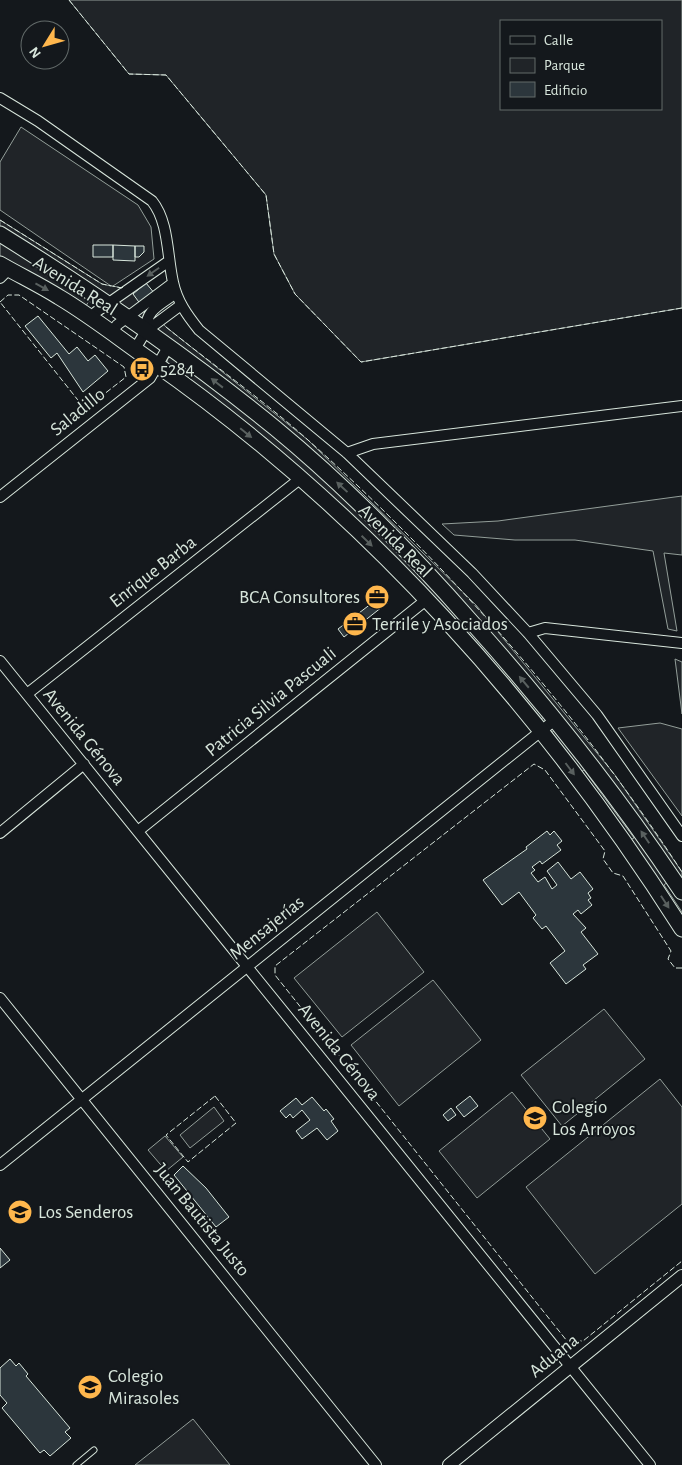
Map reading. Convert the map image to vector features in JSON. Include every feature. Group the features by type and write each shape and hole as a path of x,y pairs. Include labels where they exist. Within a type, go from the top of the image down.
{"main road":[{"name":"Avenida Real","path":"0,234 168,347 276,429 365,509 449,596 556,720 626,811 682,892"},
{"name":"Avenida Real","path":"3,270 92,318 204,399 301,478 426,600 503,685 618,834 682,929"}],"street":[{"path":"0,98 38,121 152,200 161,216 175,288 182,306 199,330 347,453 472,573 528,633 598,715 682,836"},
{"path":"92,318 106,304 169,261"},
{"path":"112,333 126,318 175,288"},
{"path":"146,331 148,314 175,288"},
{"path":"135,349 146,331 182,306"},
{"name":"Saladillo","path":"0,497 150,378 168,347"},
{"path":"347,453 373,444 682,406"},
{"name":"Enrique Barba","path":"27,694 301,478"},
{"name":"Patricia Silvia Pascuali","path":"138,831 426,600"},
{"path":"528,633 545,628 682,643"},
{"name":"Avenida Génova","path":"0,661 650,1465"},
{"name":"Mensajerías","path":"0,1165 556,720"},
{"path":"0,833 84,764"},
{"name":"Juan Bautista Justo","path":"0,998 376,1465"},
{"name":"Aduana","path":"449,1465 682,1276"}],"lane":[{"path":"76,1465 94,1450"}],"green space":[{"path":"69,0 682,0 682,308 361,362 295,294 274,254 266,195 166,75 129,74"},
{"path":"21,127 138,205 151,227 154,259 113,286 122,288 127,284 141,304 143,303 148,310 150,309 166,327 308,440 476,605 615,775 682,872 682,892 497,650 276,429 0,234 0,220 102,284 111,286 0,210 0,162"},
{"path":"0,239 90,299 86,306 0,258"},
{"path":"171,357 205,377 381,528 545,716 540,720 425,592 166,365 168,358"},
{"path":"682,496 682,555 664,553 677,631 668,629 653,551 575,540 515,540 454,535 442,524 498,521"},
{"path":"675,659 682,662 682,714"},
{"path":"660,723 682,729 682,816 618,728"},
{"path":"558,730 669,881 664,885 682,912 682,923 628,841 634,838 584,770 579,773 551,733"},
{"path":"377,912 424,972 342,1037 294,978"},
{"path":"433,980 481,1040 399,1106 351,1045"},
{"path":"604,1009 645,1059 562,1126 521,1075"},
{"path":"660,1079 682,1107 682,1204 595,1274 526,1187"},
{"path":"512,1092 550,1139 477,1198 439,1151"},
{"path":"214,1107 224,1121 190,1148 180,1135"},
{"path":"165,1136 183,1157 166,1171 148,1150"},
{"path":"193,1419 230,1465 135,1465"}],"building":[{"path":"93,245 113,245 113,257 93,257"},
{"path":"113,245 135,246 135,261 113,260"},
{"path":"135,246 144,246 144,252 139,257 135,257"},
{"path":"146,283 155,294 141,305 133,294"},
{"path":"38,316 69,354 77,347 88,361 95,355 108,371 83,392 57,353 51,358 25,326"},
{"name":"BCA Consultores","path":"374,589 388,603 382,607 368,594"},
{"path":"376,600 382,607 344,637 338,629"},
{"path":"547,831 550,835 554,831 562,841 557,845 561,850 542,864 540,861 532,867 535,870 531,873 538,882 545,877 552,889 557,885 547,871 558,862 571,879 580,872 593,889 588,893 591,898 588,900 592,905 581,914 578,910 573,914 586,928 581,932 598,954 583,965 586,969 566,984 550,963 565,951 546,926 542,929 533,918 536,915 519,892 502,905 483,880 527,849 526,847"},
{"path":"470,1096 478,1106 464,1117 456,1107"},
{"path":"312,1097 334,1119 331,1121 338,1131 327,1140 317,1128 302,1139 296,1131 310,1120 302,1110 293,1118 290,1114 286,1118 280,1111 296,1098 302,1105"},
{"path":"451,1108 456,1115 448,1121 443,1115"},
{"path":"183,1166 206,1188 229,1217 216,1227 174,1175"},
{"path":"0,1248 10,1260 0,1268"},
{"path":"10,1359 16,1366 19,1363 28,1374 26,1376 70,1428 65,1432 71,1438 50,1456 44,1450 40,1453 2,1408 7,1403 0,1395 0,1368"}],"fence":[{"path":"69,0 129,74 166,75 266,195 274,254 295,294 361,362 682,308"},
{"path":"0,220 102,284 122,288 125,285"},
{"path":"8,295 19,295 124,367 126,377 85,409 0,302 8,295"},
{"path":"166,327 308,440 360,488 461,590 556,699 642,813 682,872"},
{"path":"682,968 675,968 668,959 671,951 623,876 613,873 603,859 605,851 545,770 534,764 275,966 275,975 567,1341 583,1341 682,1261"},
{"path":"215,1096 236,1123 188,1162 166,1135 215,1096"}],"place":[{"name":"5284","path":"142,369"},
{"name":"BCA Consultores","path":"377,597"},
{"name":"Terrile y Asociados","path":"355,624"},
{"name":"Colegio Los Arroyos","path":"535,1118"},
{"name":"Los Senderos","path":"20,1212"},
{"name":"Colegio Mirasoles","path":"90,1387"}]}
